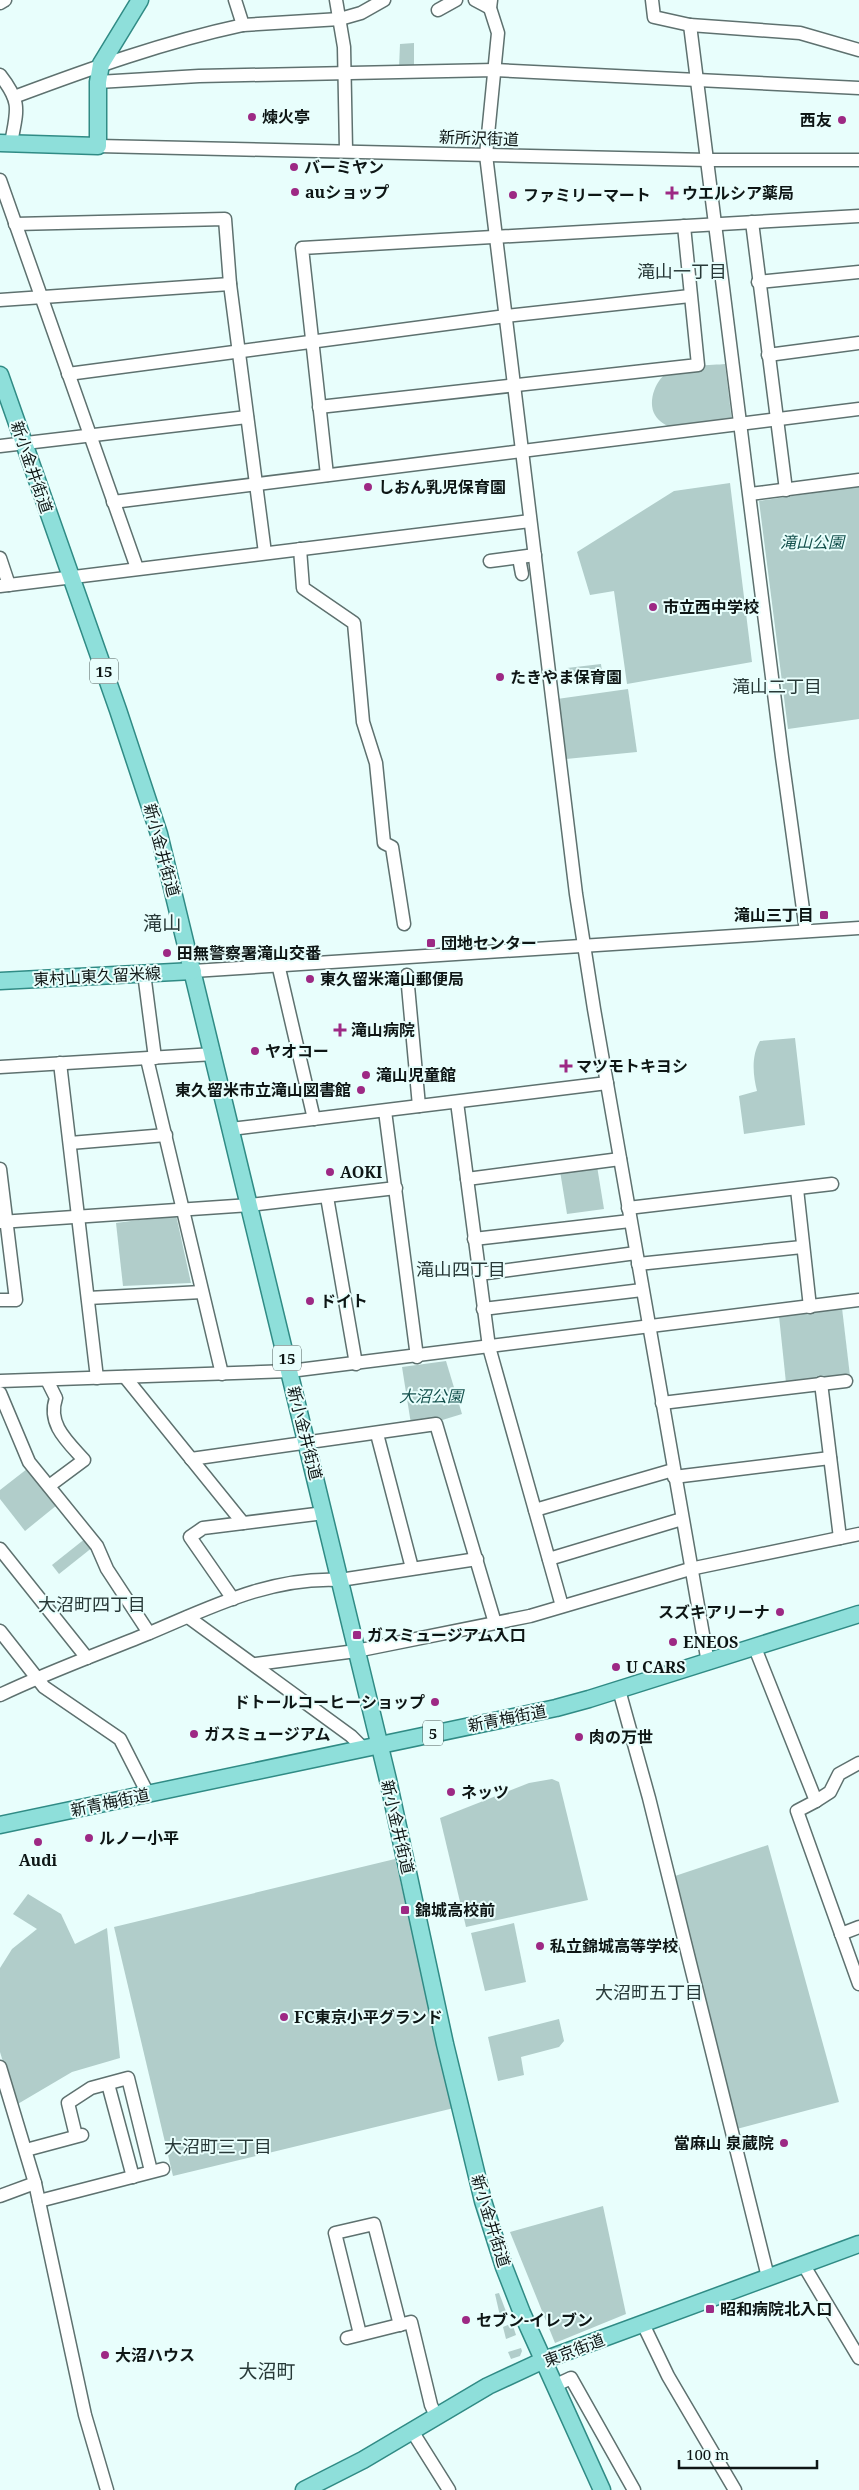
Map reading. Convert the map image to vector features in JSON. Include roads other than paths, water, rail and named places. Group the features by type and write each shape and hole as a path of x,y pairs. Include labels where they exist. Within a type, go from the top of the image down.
{"main road":[{"path":"6,143 98,146 98,82 101,64 140,0"},
{"name":"新小金井街道","path":"0,375 160,834 340,1580 356,1651 370,1747 483,2202 504,2266 602,2490"},
{"name":"東村山東久留米線","path":"0,981 193,971"},
{"name":"新青梅街道","path":"0,1825 556,1708 708,1663 859,1614"},
{"name":"東京街道","path":"304,2490 363,2460 488,2386 544,2360 859,2244"}],"street":[{"path":"0,2 5,0"},
{"path":"235,0 243,25"},
{"path":"336,0 340,19 345,72 346,150"},
{"path":"14,97 101,64 202,34 243,25 340,19 361,13 384,0"},
{"path":"438,10 456,0"},
{"path":"475,0 490,4 498,32 486,155 583,945 690,1569 708,1663"},
{"path":"652,0 654,17 690,25 800,33 859,50"},
{"path":"690,25 717,224 782,757 806,931"},
{"path":"98,82 199,76 495,70 859,88"},
{"path":"0,76 18,105 6,143"},
{"name":"新所沢街道","path":"98,146 346,150 708,160 859,160"},
{"path":"0,180 137,568"},
{"path":"326,475 302,248 859,216"},
{"path":"15,224 224,219 230,284 264,553"},
{"path":"752,222 758,282 786,490"},
{"path":"319,407 698,365 684,226"},
{"path":"758,282 859,272"},
{"path":"0,300 230,284"},
{"path":"68,374 506,316 690,296"},
{"path":"768,355 859,343"},
{"path":"114,502 859,409"},
{"path":"0,446 247,417"},
{"path":"750,494 859,480"},
{"path":"0,558 5,585 530,521"},
{"path":"300,549 303,588 354,623 363,722 376,763 384,843 392,847 404,924"},
{"path":"490,561 535,555"},
{"path":"519,558 522,574"},
{"path":"193,971 278,964 859,928"},
{"path":"278,964 314,1119"},
{"path":"144,973 151,1059 166,1135 222,1374"},
{"path":"407,975 419,1106"},
{"path":"0,1067 214,1054"},
{"path":"60,1063 97,1378"},
{"path":"231,1129 607,1083"},
{"path":"457,1102 489,1347 562,1606"},
{"path":"385,1111 416,1357"},
{"path":"70,1143 166,1135"},
{"path":"467,1179 620,1159"},
{"path":"0,1169 4,1222 16,1300 0,1300"},
{"path":"628,1208 832,1184"},
{"path":"4,1222 250,1205 396,1188"},
{"path":"797,1189 810,1307"},
{"path":"327,1197 356,1364"},
{"path":"474,1240 630,1221"},
{"path":"479,1274 637,1259 802,1247"},
{"path":"484,1309 642,1290"},
{"path":"88,1298 202,1292"},
{"path":"0,1381 290,1372 859,1300"},
{"path":"125,1377 243,1523"},
{"path":"47,1380 56,1398 52,1409 58,1428 84,1460 49,1486"},
{"path":"662,1403 846,1381"},
{"path":"821,1383 840,1538"},
{"path":"0,1393 29,1462 97,1546 107,1569 149,1633"},
{"path":"191,1459 377,1434 436,1424 495,1623"},
{"path":"377,1434 412,1568"},
{"path":"535,1510 674,1473 830,1458"},
{"path":"233,1598 190,1537 203,1528 324,1513"},
{"path":"549,1559 682,1519"},
{"path":"256,1664 356,1651 495,1623 690,1569 859,1534"},
{"path":"0,1549 87,1658"},
{"path":"0,1695 37,1678 258,1589 326,1579 340,1580 477,1559"},
{"path":"188,1617 256,1664 351,1736 370,1747"},
{"path":"0,1631 37,1678 51,1692 120,1739 148,1794"},
{"path":"755,1648 816,1801"},
{"path":"619,1690 649,1798 768,2277"},
{"path":"859,1763 840,1774 830,1792 796,1811 859,1984"},
{"path":"841,1934 859,1927"},
{"path":"0,2067 35,2183 85,2415 107,2490"},
{"path":"26,2150 79,2135 68,2102 91,2088 128,2078 157,2170 39,2201"},
{"path":"108,2084 132,2177"},
{"path":"0,2196 35,2183"},
{"path":"360,2334 335,2233 345,2230 374,2224 400,2325"},
{"path":"804,2264 859,2358"},
{"path":"347,2338 411,2322 431,2404 436,2416"},
{"path":"643,2324 668,2376 735,2490"},
{"path":"556,2386 571,2378 634,2490"},
{"path":"412,2431 449,2490"}],"place":[{"name":"煉火亭","path":"252,117"},
{"name":"西友","path":"842,120"},
{"name":"バーミヤン","path":"294,167"},
{"name":"auショップ","path":"295,192"},
{"name":"ウエルシア薬局","path":"672,193"},
{"name":"ファミリーマート","path":"513,195"},
{"name":"しおん乳児保育園","path":"368,487"},
{"name":"市立西中学校","path":"653,607"},
{"name":"たきやま保育園","path":"500,677"},
{"name":"滝山三丁目","path":"824,915"},
{"name":"団地センター","path":"431,943"},
{"name":"田無警察署滝山交番","path":"167,953"},
{"name":"東久留米滝山郵便局","path":"310,979"},
{"name":"滝山病院","path":"340,1030"},
{"name":"ヤオコー","path":"255,1051"},
{"name":"マツモトキヨシ","path":"566,1066"},
{"name":"滝山児童館","path":"366,1075"},
{"name":"東久留米市立滝山図書館","path":"361,1090"},
{"name":"AOKI","path":"330,1172"},
{"name":"ドイト","path":"310,1301"},
{"name":"スズキアリーナ","path":"780,1612"},
{"name":"ガスミュージアム入口","path":"357,1635"},
{"name":"ENEOS","path":"673,1642"},
{"name":"U CARS","path":"616,1667"},
{"name":"ドトールコーヒーショップ","path":"435,1702"},
{"name":"ガスミュージアム","path":"194,1734"},
{"name":"肉の万世","path":"579,1737"},
{"name":"ネッツ","path":"451,1792"},
{"name":"ルノー小平","path":"89,1838"},
{"name":"Audi","path":"38,1842"},
{"name":"錦城高校前","path":"405,1910"},
{"name":"私立錦城高等学校","path":"540,1946"},
{"name":"FC東京小平グランド","path":"284,2017"},
{"name":"當麻山 泉蔵院","path":"784,2143"},
{"name":"昭和病院北入口","path":"710,2309"},
{"name":"セブン-イレブン","path":"466,2320"},
{"name":"大沼ハウス","path":"105,2355"}],"district":[{"name":"滝山一丁目","path":"682,271"},
{"name":"滝山二丁目","path":"777,686"},
{"name":"滝山","path":"162,923"},
{"name":"滝山四丁目","path":"461,1269"},
{"name":"大沼町四丁目","path":"92,1604"},
{"name":"大沼町五丁目","path":"649,1992"},
{"name":"大沼町三丁目","path":"218,2146"},
{"name":"大沼町","path":"267,2371"}],"park label":[{"name":"滝山公園","path":"812,542"},
{"name":"大沼公園","path":"431,1396"}]}
